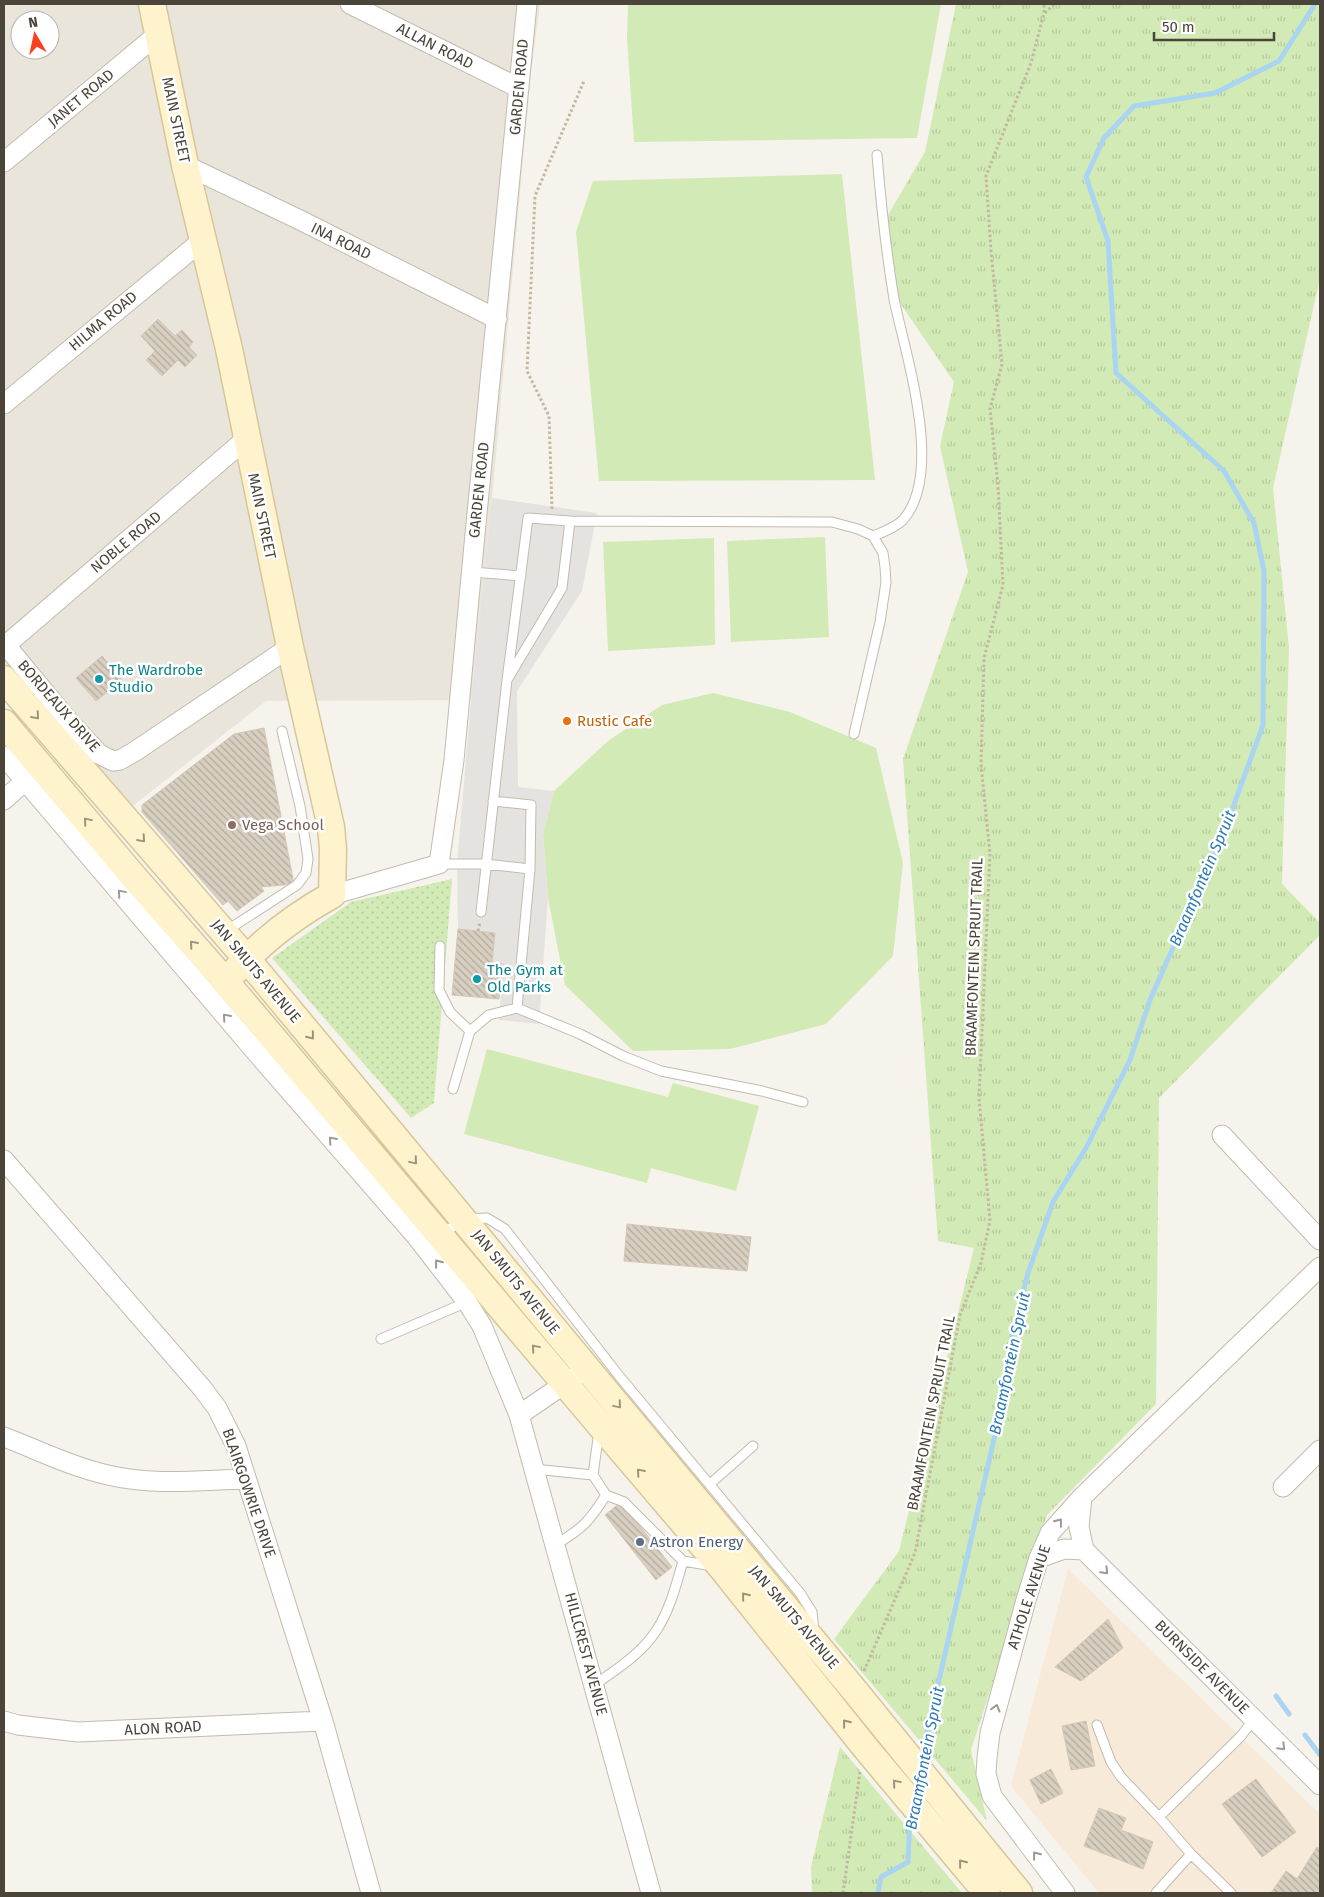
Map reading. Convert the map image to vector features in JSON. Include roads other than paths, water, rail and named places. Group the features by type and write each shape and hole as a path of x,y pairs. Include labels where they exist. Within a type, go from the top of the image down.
{"main road":[{"name":"MAIN STREET","path":"152,4 185,165 229,348 246,440 290,647 314,803 331,827 333,849 332,896"},
{"name":"JAN SMUTS AVENUE","path":"4,679 246,958 855,1690 884,1727 946,1823 987,1893"},
{"name":"JAN SMUTS AVENUE","path":"4,723 721,1567 871,1753 1019,1893"},
{"path":"225,981 246,958 300,915 332,896"}],"street":[{"name":"ALLAN ROAD","path":"350,4 519,88"},
{"name":"GARDEN ROAD","path":"439,864 454,760 527,4"},
{"name":"JANET ROAD","path":"4,162 158,34"},
{"name":"INA ROAD","path":"185,165 497,318"},
{"name":"HILMA ROAD","path":"4,404 204,239"},
{"name":"NOBLE ROAD","path":"5,644 246,440"},
{"name":"BORDEAUX DRIVE","path":"5,644 66,718 99,754 114,761 120,760 290,647"},
{"path":"4,756 261,1058 416,1236 467,1302"},
{"path":"4,800 25,781"},
{"path":"332,896 439,864"},
{"path":"1222,1135 1320,1240"},
{"name":"BLAIRGOWRIE DRIVE","path":"4,1160 202,1388 226,1425 236,1446 323,1721 371,1893"},
{"name":"ATHOLE AVENUE","path":"1065,1893 992,1796 986,1774 990,1733 1038,1558 1050,1534 1082,1497 1320,1267"},
{"name":"HILLCREST AVENUE","path":"467,1302 482,1326 519,1415 651,1893"},
{"path":"519,1415 566,1384 587,1367"},
{"path":"4,1437 77,1466 109,1475 160,1481 246,1479"},
{"path":"1283,1487 1320,1450"},
{"path":"1038,1558 1064,1549 1084,1550 1078,1527 1082,1497"},
{"name":"BURNSIDE AVENUE","path":"1084,1550 1320,1785"},
{"name":"ALON ROAD","path":"4,1721 28,1727 78,1732 323,1721"}],"lane":[{"path":"873,536 889,530 901,522 911,509 922,460 919,416 911,369 894,300 883,226 877,155"},
{"path":"481,912 507,680 528,518 570,521 832,522 858,529 873,536 882,553 886,582 880,622 854,734"},
{"path":"507,680 562,588 570,521"},
{"path":"472,572 520,576"},
{"path":"224,933 297,885 306,873 314,803 282,731"},
{"path":"493,801 531,805 530,869 517,1008"},
{"path":"439,864 486,864 530,869"},
{"path":"440,946 439,990 450,1012 470,1030"},
{"path":"453,1089 470,1030 489,1015 517,1008 580,1034 623,1056 661,1070 762,1091 803,1102"},
{"path":"440,1235 464,1219 487,1218 504,1229 620,1377 800,1593 812,1612 815,1629 811,1639"},
{"path":"381,1339 467,1302"},
{"path":"600,1426 594,1475 606,1495 624,1502 683,1561 721,1567"},
{"path":"710,1484 752,1446"},
{"path":"534,1469 594,1475"},
{"path":"555,1545 577,1532 590,1520 606,1495"},
{"path":"594,1685 635,1655 656,1632 668,1607 683,1561"},
{"path":"1159,1817 1240,1736 1254,1719"},
{"path":"1097,1725 1111,1762 1121,1777 1159,1817 1190,1854 1231,1893"},
{"path":"1156,1893 1190,1854"}],"waterway":[{"name":"Braamfontein Spruit","path":"921,1759 1002,1404 1012,1336 1028,1273 1053,1202 1086,1148 1130,1060 1150,1000 1225,829 1263,725 1264,571 1254,523 1224,471 1116,373 1108,241 1086,177 1104,138 1134,106 1215,93 1279,61 1315,4"},
{"path":"1276,1696 1289,1714"},
{"path":"1305,1735 1320,1755"},
{"name":"Braamfontein Spruit","path":"878,1893 881,1877 908,1862 910,1814"}],"place":[{"name":"The Wardrobe Studio","path":"99,679"},
{"name":"Rustic Cafe","path":"567,721"},
{"name":"Vega School","path":"232,825"},
{"name":"The Gym at Old Parks","path":"477,979"},
{"name":"Astron Energy","path":"640,1542"}]}
